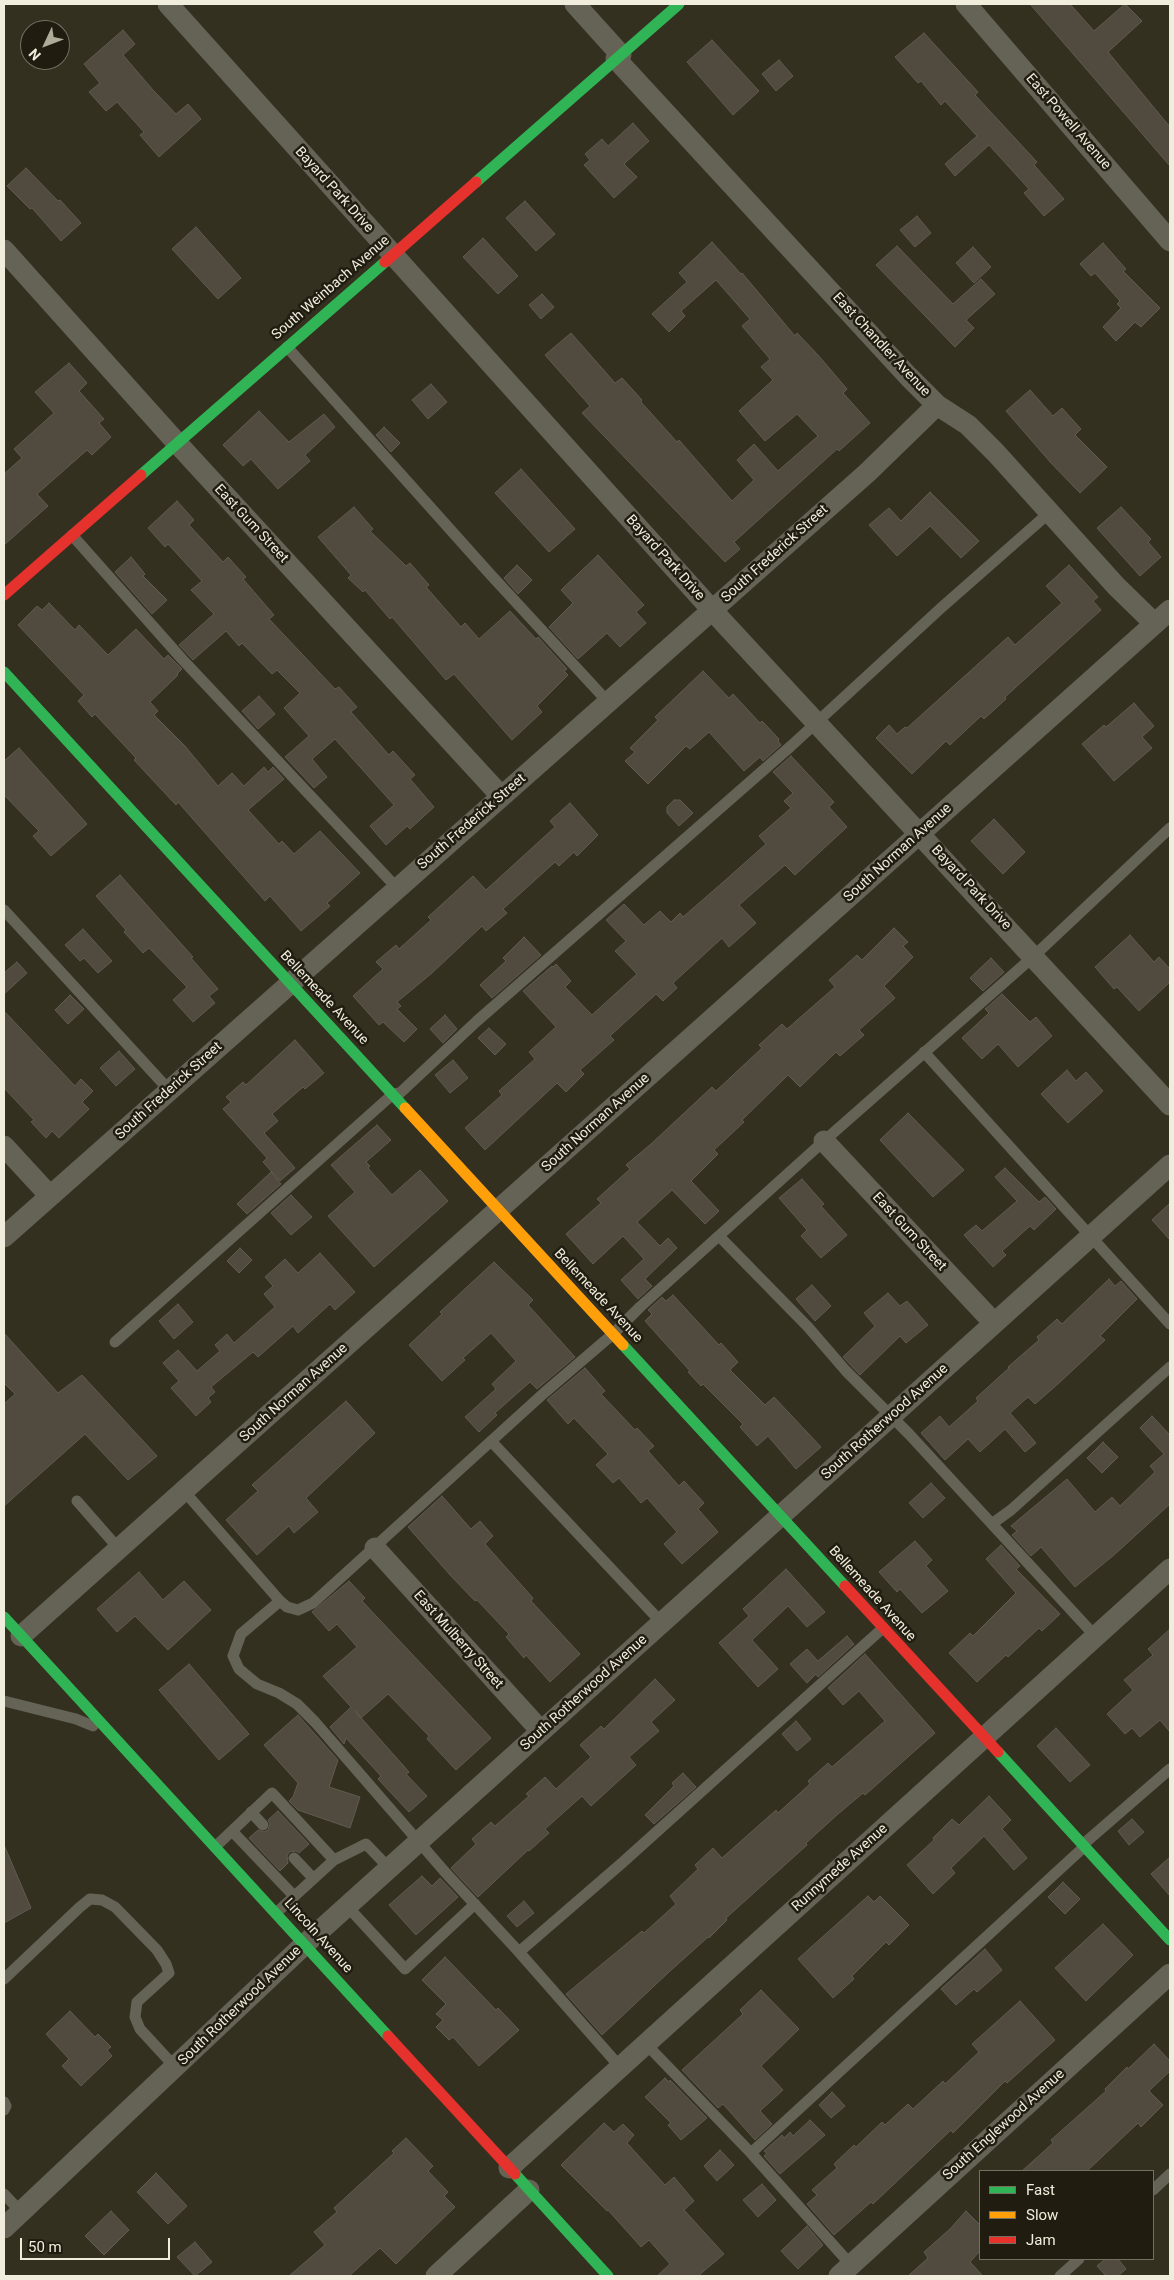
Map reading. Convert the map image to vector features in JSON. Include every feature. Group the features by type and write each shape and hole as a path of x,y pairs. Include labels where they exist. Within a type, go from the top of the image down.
{"street":[{"name":"Bayard Park Drive","path":"168,4 391,255 712,610 1170,1105"},
{"name":"East Chandler Avenue","path":"575,4 618,57 872,338 937,405 968,426 1050,512 1116,586 1162,616"},
{"name":"South Weinbach Avenue","path":"4,595 679,4"},
{"name":"East Powell Avenue","path":"966,4 1170,241"},
{"name":"East Gum Street","path":"4,250 177,443 501,796"},
{"name":"South Frederick Street","path":"4,1237 867,473 937,405"},
{"name":"South Norman Avenue","path":"21,1636 1162,616"},
{"name":"Bellemeade Avenue","path":"4,672 1170,1940"},
{"name":"East Gum Street","path":"824,1141 994,1323"},
{"path":"4,1146 50,1196"},
{"name":"South Rotherwood Avenue","path":"4,2228 304,1944 1170,1165"},
{"name":"East Mulberry Street","path":"375,1548 541,1731"},
{"name":"Runnymede Avenue","path":"509,2168 647,2045 983,1737 1170,1569"},
{"name":"Lincoln Avenue","path":"4,1617 608,2276"},
{"name":"South Englewood Avenue","path":"845,2271 1170,1974"},
{"path":"436,2276 529,2190"}],"lane":[{"path":"287,347 608,702"},
{"path":"115,1342 393,1094 400,1092 484,1015 1050,512"},
{"path":"72,535 189,667 397,888"},
{"path":"184,1491 280,1601 292,1608 304,1609 375,1548 491,1441 613,1334 640,1306 824,1141 1034,956 1170,828"},
{"path":"4,910 169,1090"},
{"path":"924,1052 1170,1324"},
{"path":"719,1236 992,1523 1096,1637"},
{"path":"992,1523 1011,1510 1170,1367"},
{"path":"491,1441 662,1623"},
{"path":"76,1501 119,1549"},
{"path":"280,1601 241,1634 233,1656 239,1669 257,1684 279,1693 297,1704 309,1716 418,1842 519,1952 621,2068"},
{"path":"519,1952 622,1863 883,1628"},
{"path":"4,1701 76,1719 112,1734"},
{"path":"751,2153 1084,1847 1087,1841 1170,1769"},
{"path":"215,1847 272,1793 334,1860"},
{"path":"251,1812 263,1825"},
{"path":"232,1830 294,1896"},
{"path":"276,1913 334,1860 366,1844 389,1868"},
{"path":"294,1858 313,1878"},
{"path":"4,1978 90,1899 102,1900 114,1907 157,1950 166,1964 169,1973 137,2002 135,2017 140,2029 175,2067"},
{"path":"347,1906 405,1969 475,1904"},
{"path":"647,2045 751,2153 845,2271"},
{"path":"4,2102 6,2106 4,2110"},
{"path":"1154,2189 1170,2174"},
{"path":"4,2194 21,2212"},
{"path":"1060,2276 1078,2260"}],"building":[{"path":"1030,4 1070,4 1094,31 1125,4 1142,21 1108,52 1170,127 1170,166"},
{"path":"123,30 135,44 123,55 153,90 176,114 188,104 201,119 159,157 140,135 144,132 117,102 106,111 89,92 100,83 84,64"},
{"path":"924,33 978,92 975,95 1037,162 1034,165 1064,199 1044,216 1024,193 1029,189 989,145 955,176 945,164 977,136 945,101 941,105 921,81 918,83 895,57"},
{"path":"712,40 759,91 733,115 687,62"},
{"path":"779,60 793,76 776,91 762,74"},
{"path":"633,123 649,141 624,164 637,177 614,198 584,165 590,160 585,154 602,139 608,146"},
{"path":"26,168 81,223 61,241 32,208 30,209 7,186"},
{"path":"525,201 555,234 536,251 506,218"},
{"path":"917,216 931,233 915,247 900,230"},
{"path":"196,227 241,278 218,299 172,249"},
{"path":"483,238 518,276 498,294 463,257"},
{"path":"712,242 742,273 795,336 797,333 818,355 847,389 843,393 870,423 839,451 837,449 734,542 740,549 725,562 582,413 590,406 545,355 571,333 615,383 622,378 642,400 641,402 677,442 679,440 732,501 754,480 737,460 754,444 778,471 818,436 797,414 765,441 739,411 773,380 761,367 770,359 742,326 750,319 716,280 681,311 685,316 669,332 652,314 687,282 679,273"},
{"path":"1103,243 1126,269 1123,271 1160,308 1141,327 1135,322 1116,341 1103,327 1121,308 1117,304 1120,301 1095,273 1091,276 1080,264"},
{"path":"897,246 953,304 981,279 995,294 966,320 974,328 955,347 876,265"},
{"path":"973,247 991,267 974,283 956,263"},
{"path":"542,294 554,307 541,319 529,305"},
{"path":"69,363 87,383 79,391 104,419 99,423 111,437 92,455 87,450 37,494 48,506 4,545 4,474 22,458 14,449 54,413 35,392"},
{"path":"431,384 447,402 428,419 412,400"},
{"path":"1030,390 1053,416 1062,408 1081,429 1075,435 1107,467 1080,493 1006,411"},
{"path":"259,411 289,442 324,414 335,427 305,455 310,461 278,489 251,459 243,466 223,445"},
{"path":"384,427 400,443 391,452 376,435"},
{"path":"521,469 575,529 549,552 495,493"},
{"path":"930,492 979,541 961,558 930,526 897,556 869,525 889,508 901,521"},
{"path":"177,501 194,520 189,525 223,562 228,557 246,577 243,579 274,615 269,619 335,689 339,687 357,707 351,712 389,755 393,751 415,775 410,779 434,807 410,829 407,826 386,845 370,826 394,805 335,739 312,759 327,777 314,788 285,757 309,736 284,708 300,693 277,670 272,674 242,643 239,646 226,631 193,660 179,645 214,614 191,590 202,581 168,544 165,547 148,528"},
{"path":"354,507 373,529 370,531 406,566 410,563 429,585 426,587 461,627 465,623 479,639 510,611 536,639 538,637 567,669 564,671 568,675 537,706 542,712 512,740 454,674 446,680 392,617 390,619 365,590 363,592 348,578 351,575 318,537"},
{"path":"1121,507 1151,539 1148,542 1161,557 1140,576 1097,528"},
{"path":"598,555 644,605 636,612 646,623 620,647 607,633 578,659 549,627 573,603 561,590"},
{"path":"131,557 145,574 143,576 167,600 152,614 115,572"},
{"path":"517,565 532,580 518,594 504,578"},
{"path":"1069,565 1098,597 1093,601 1101,610 1005,697 1006,699 984,719 981,716 950,745 946,741 912,774 876,738 889,725 897,734 905,727 907,728 1008,637 1015,645 1062,603 1046,586"},
{"path":"49,603 75,630 79,625 108,655 136,629 164,659 168,655 182,669 150,702 158,711 154,715 185,746 218,786 232,773 244,786 264,767 268,772 273,767 284,779 248,810 279,844 282,841 294,854 320,831 360,873 327,903 330,906 301,931 270,896 265,901 178,802 176,805 95,714 92,717 78,701 84,695 18,625 37,606 42,610"},
{"path":"703,671 729,698 733,694 760,723 762,721 779,739 778,741 781,745 763,761 760,757 744,771 709,732 690,749 686,746 648,784 625,761 635,752 630,748 658,720 655,717"},
{"path":"259,696 275,714 258,729 242,711"},
{"path":"1134,703 1154,726 1142,737 1152,748 1114,781 1082,744 1104,725 1106,727"},
{"path":"19,748 87,824 51,856 33,836 39,831 4,795 4,761"},
{"path":"791,756 834,802 829,807 847,827 795,875 785,865 739,905 756,923 729,947 722,938 673,983 677,988 663,1001 656,994 610,1036 614,1040 580,1070 584,1074 566,1092 557,1083 485,1150 465,1128 502,1095 499,1091 535,1059 529,1052 556,1027 523,991 556,964 571,981 565,987 592,1015 637,974 615,951 626,941 606,920 624,904 644,925 660,911 671,922 680,913 683,917 721,884 766,844 759,836 791,808 784,801 793,793 773,772"},
{"path":"674,800 680,800 693,813 679,826 667,813 667,807"},
{"path":"570,803 598,835 577,856 574,852 559,866 555,862 503,909 507,913 486,931 482,926 432,973 397,1002 401,1006 397,1009 417,1029 404,1042 383,1022 379,1025 353,996 383,969 376,962 396,945 399,949 431,920 428,917 473,876 486,890 555,827 550,821"},
{"path":"994,819 1025,852 1003,874 971,841"},
{"path":"120,875 193,957 191,958 218,989 209,996 215,1003 193,1022 173,1000 187,987 149,948 143,953 124,932 126,930 96,896"},
{"path":"894,928 908,942 903,946 913,957 884,986 895,998 859,1030 864,1035 840,1056 836,1052 800,1087 788,1075 742,1120 744,1122 714,1150 718,1154 691,1181 719,1211 705,1224 672,1190 637,1222 660,1246 668,1238 677,1248 645,1279 652,1286 638,1299 621,1280 644,1259 623,1236 593,1264 566,1234 601,1203 597,1199 630,1169 626,1165 712,1087 716,1091 762,1048 759,1045 782,1024 787,1029 835,987 829,980 857,955 862,960"},
{"path":"83,929 112,961 98,973 84,958 80,961 65,945"},
{"path":"1130,935 1154,962 1159,957 1170,969 1170,982 1139,1011 1117,987 1114,989 1095,967"},
{"path":"524,937 541,955 492,998 480,985 506,961 503,958"},
{"path":"991,958 1004,972 983,991 970,978"},
{"path":"17,962 27,973 4,994 4,973"},
{"path":"1002,994 1030,1022 1036,1017 1052,1036 1018,1067 998,1044 982,1059 962,1038 989,1013 985,1009"},
{"path":"70,995 84,1009 68,1024 55,1010"},
{"path":"4,1011 75,1086 81,1079 93,1091 82,1102 89,1109 59,1138 52,1131 46,1138 31,1122 34,1120 4,1088"},
{"path":"445,1015 457,1029 443,1043 430,1029"},
{"path":"489,1028 506,1044 495,1055 478,1038"},
{"path":"295,1040 324,1073 305,1089 303,1087 272,1114 278,1121 264,1133 295,1168 280,1181 263,1162 267,1158 223,1109 231,1102 226,1097 243,1082 246,1085"},
{"path":"119,1051 135,1069 116,1086 100,1068"},
{"path":"453,1060 468,1078 450,1093 435,1075"},
{"path":"1067,1070 1076,1081 1086,1072 1103,1091 1068,1123 1041,1094"},
{"path":"908,1113 964,1170 933,1197 880,1140"},
{"path":"377,1125 391,1140 366,1162 370,1166 368,1168 392,1195 420,1170 448,1201 374,1267 328,1216 355,1192 331,1165"},
{"path":"1005,1168 1039,1202 1045,1197 1056,1209 1034,1230 1030,1226 1002,1251 1006,1255 993,1267 964,1235 976,1225 982,1231 1017,1201 995,1177"},
{"path":"271,1172 281,1184 247,1214 237,1204"},
{"path":"802,1179 824,1204 821,1206 847,1235 821,1258 801,1236 807,1230 779,1198"},
{"path":"291,1195 312,1217 291,1235 271,1213"},
{"path":"1170,1203 1170,1240 1152,1220"},
{"path":"240,1248 252,1260 239,1273 227,1261"},
{"path":"320,1253 355,1292 335,1310 330,1304 298,1333 293,1326 258,1357 253,1352 211,1387 215,1392 208,1398 211,1402 196,1416 171,1388 179,1381 163,1363 178,1350 197,1371 220,1351 215,1345 227,1334 234,1343 275,1307 264,1294 273,1286 265,1277 285,1259 298,1273"},
{"path":"494,1262 533,1300 528,1305 575,1357 537,1389 530,1382 495,1413 497,1415 479,1432 465,1417 496,1389 492,1384 516,1361 491,1333 463,1358 465,1360 442,1381 409,1345 442,1314 440,1312"},
{"path":"1109,1279 1115,1286 1121,1281 1137,1299 1100,1336 1105,1340 1059,1383 1035,1404 1028,1397 1010,1413 1036,1443 1025,1452 1005,1429 980,1452 968,1439 945,1460 921,1433 940,1416 949,1427 978,1401 976,1398 1008,1367 1039,1340 1037,1337 1057,1319 1062,1324"},
{"path":"812,1285 831,1306 815,1321 796,1299"},
{"path":"888,1293 900,1306 907,1301 928,1325 906,1343 900,1336 860,1375 843,1357 875,1326 864,1313"},
{"path":"673,1295 719,1345 721,1343 738,1362 730,1370 765,1405 774,1397 821,1447 796,1469 768,1436 757,1446 740,1427 743,1424 703,1384 701,1386 645,1321 652,1314 648,1310 662,1297 666,1301"},
{"path":"178,1304 193,1322 174,1339 159,1321"},
{"path":"4,1333 58,1393 82,1375 157,1456 128,1480 85,1434 4,1506 4,1404 15,1394 4,1383"},
{"path":"585,1368 605,1391 601,1394 635,1430 637,1428 654,1446 648,1451 679,1486 684,1481 704,1503 698,1509 718,1532 682,1564 664,1544 677,1532 647,1498 641,1503 619,1478 613,1483 596,1465 608,1454 574,1418 568,1424 547,1400"},
{"path":"346,1401 375,1433 306,1498 318,1512 294,1533 289,1526 257,1555 226,1520 258,1491 252,1485"},
{"path":"1152,1416 1170,1435 1170,1504 1114,1555 1075,1587 1041,1547 1031,1556 1012,1535 1017,1531 1011,1526 1067,1479 1095,1512 1112,1497 1120,1506 1155,1472 1150,1466 1164,1454 1140,1428"},
{"path":"1103,1442 1118,1457 1102,1473 1087,1458"},
{"path":"931,1483 945,1498 923,1518 909,1503"},
{"path":"442,1496 471,1529 480,1521 493,1536 485,1544 533,1598 531,1601 580,1654 550,1682 526,1655 524,1658 506,1637 509,1634 451,1576 408,1527"},
{"path":"915,1541 932,1560 926,1566 948,1591 922,1613 900,1589 897,1592 879,1572"},
{"path":"1001,1545 1020,1566 1016,1569 1060,1614 1042,1631 1039,1628 1008,1657 1006,1655 977,1682 949,1653 970,1633 973,1636 1016,1593 986,1559"},
{"path":"786,1569 825,1612 807,1627 788,1606 752,1640 778,1669 758,1687 719,1643 749,1616 743,1609"},
{"path":"139,1572 163,1600 184,1581 211,1610 168,1650 135,1616 117,1632 97,1609"},
{"path":"349,1581 365,1598 362,1601 491,1738 456,1770 427,1739 429,1736 388,1694 361,1718 409,1772 406,1774 427,1796 409,1812 378,1779 381,1776 346,1738 344,1744 330,1727 351,1707 323,1676 357,1647 337,1624 329,1631 312,1612"},
{"path":"1170,1629 1170,1732 1160,1720 1140,1737 1132,1728 1125,1734 1107,1714 1133,1690 1124,1680 1153,1655 1148,1649"},
{"path":"847,1636 854,1644 818,1677 816,1674 807,1683 790,1664 807,1649 818,1661"},
{"path":"865,1654 935,1733 865,1795 863,1793 806,1843 807,1845 726,1918 727,1920 709,1938 669,1972 602,2035 566,1994 642,1931 644,1933 676,1904 670,1896 698,1869 695,1865 713,1848 722,1858 776,1810 778,1813 810,1784 808,1781 828,1763 832,1767 885,1721 859,1691 843,1705 828,1688"},
{"path":"189,1664 249,1734 219,1760 159,1690"},
{"path":"655,1679 675,1700 651,1722 659,1731 629,1757 636,1765 591,1806 582,1796 545,1829 549,1833 478,1897 451,1868 476,1844 472,1839 491,1822 495,1826 529,1796 526,1794 545,1777 556,1789 591,1757 580,1745 601,1726 604,1729"},
{"path":"298,1715 338,1760 329,1787 360,1797 350,1828 298,1810 289,1801 293,1797 298,1783 264,1745"},
{"path":"796,1721 811,1739 797,1751 782,1734"},
{"path":"1056,1728 1090,1765 1070,1782 1037,1746"},
{"path":"683,1773 696,1787 654,1824 645,1815 674,1786 672,1783"},
{"path":"989,1796 1011,1820 1002,1829 1027,1858 1014,1870 984,1836 951,1868 955,1873 933,1894 907,1865 934,1840 933,1838 952,1819 959,1825"},
{"path":"278,1811 309,1844 299,1853 296,1851 289,1852 287,1856 288,1863 280,1871 249,1838 258,1830 264,1832 268,1830 270,1824 268,1820"},
{"path":"1132,1819 1144,1832 1129,1845 1118,1831"},
{"path":"4,1845 31,1908 4,1923"},
{"path":"1170,1857 1170,1896 1151,1874"},
{"path":"422,1876 432,1886 440,1878 458,1897 416,1935 389,1905"},
{"path":"1063,1882 1080,1899 1065,1914 1048,1897"},
{"path":"868,1896 874,1902 880,1896 909,1925 889,1945 886,1942 852,1976 854,1979 833,1998 798,1959"},
{"path":"524,1901 534,1913 517,1927 507,1916"},
{"path":"1103,1924 1133,1955 1086,2001 1055,1968"},
{"path":"985,1949 1002,1970 977,1992 974,1989 956,2005 941,1989"},
{"path":"445,1957 496,2010 498,2008 519,2030 479,2066 453,2037 449,2040 436,2027 443,2020 436,2014 446,2004 422,1980"},
{"path":"761,1990 799,2029 761,2066 783,2090 760,2111 772,2124 755,2140 723,2104 718,2108 682,2070 743,2014 740,2010"},
{"path":"1020,2001 1055,2040 1007,2083 1005,2081 953,2133 951,2130 873,2204 871,2202 834,2235 807,2204 817,2195 812,2190 837,2168 834,2164 854,2145 856,2147 882,2122 885,2125 908,2104 913,2109 943,2081 945,2084 979,2052 972,2044"},
{"path":"70,2011 95,2037 98,2034 111,2047 107,2050 112,2056 81,2086 62,2066 69,2059 46,2034"},
{"path":"1154,2044 1170,2061 1170,2071 1149,2091 1163,2105 1141,2127 1138,2123 1088,2170 1023,2170 1053,2143 1051,2140 1106,2091 1105,2089 1127,2067 1128,2069"},
{"path":"665,2078 669,2082 670,2080 707,2118 681,2140 668,2125 671,2123 645,2097"},
{"path":"832,2092 845,2106 831,2118 819,2105"},
{"path":"810,2120 825,2135 780,2174 764,2156 767,2153 764,2151 782,2135 784,2138 790,2132 793,2136"},
{"path":"604,2123 614,2132 623,2124 634,2135 627,2143 665,2185 674,2177 694,2201 684,2210 724,2254 698,2276 657,2276 670,2264 649,2240 641,2247 608,2210 561,2165"},
{"path":"406,2138 433,2166 428,2171 448,2192 444,2196 455,2207 396,2264 380,2248 349,2276 289,2276 325,2245 314,2232 337,2212 334,2208 394,2153 392,2151"},
{"path":"720,2150 734,2165 717,2181 704,2166"},
{"path":"156,2173 187,2206 168,2224 137,2192"},
{"path":"762,2184 776,2200 758,2217 743,2200"},
{"path":"111,2211 129,2230 104,2255 85,2236"},
{"path":"966,2211 979,2224 979,2252 970,2262 983,2276 908,2276 928,2258 924,2252 950,2229"},
{"path":"807,2226 823,2245 798,2269 781,2251"},
{"path":"195,2242 212,2262 195,2276 177,2257"},
{"path":"1104,2260 1119,2260 1126,2269 1118,2276 1106,2276 1097,2266"}],"traffic: fast":[{"path":"476,182 679,4"},
{"path":"141,475 385,262"},
{"path":"4,672 405,1108"},
{"path":"623,1345 845,1586"},
{"path":"4,1617 388,2036"},
{"path":"998,1752 1170,1940"},
{"path":"515,2174 608,2276"}],"traffic: slow":[{"path":"405,1108 623,1345"}],"traffic: jam":[{"path":"385,262 476,182"},
{"path":"4,595 141,475"},
{"path":"845,1586 998,1752"},
{"path":"388,2036 515,2174"}]}
